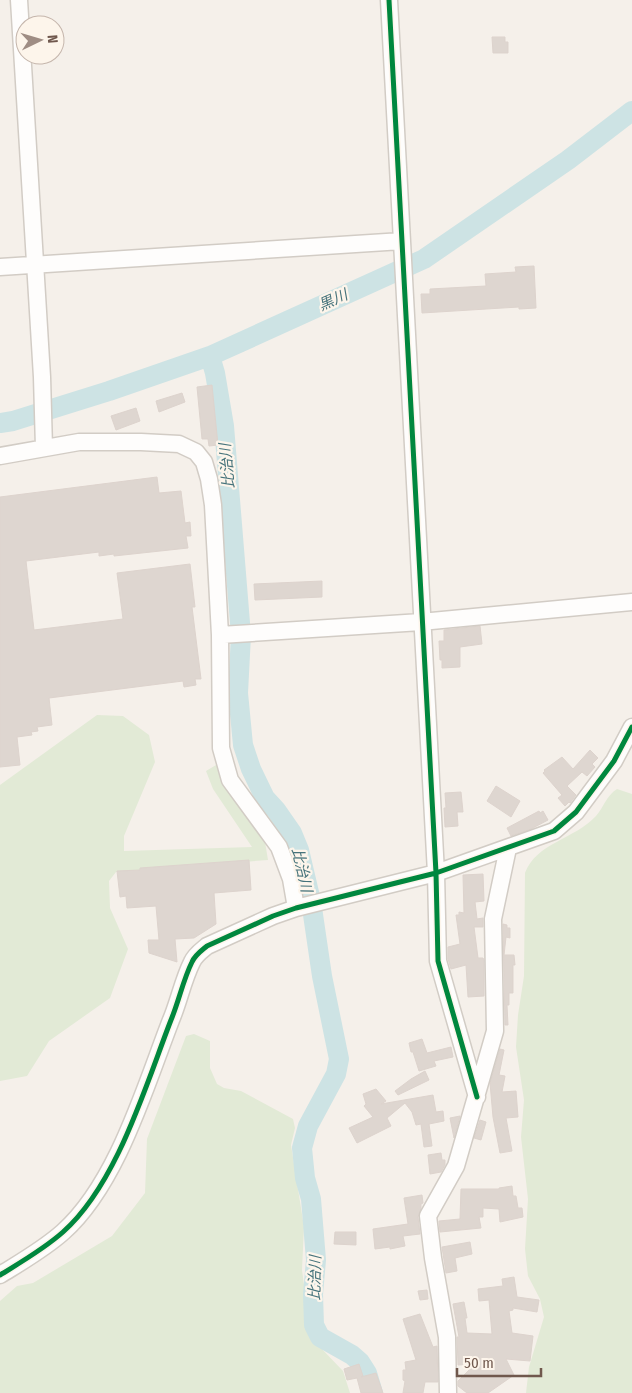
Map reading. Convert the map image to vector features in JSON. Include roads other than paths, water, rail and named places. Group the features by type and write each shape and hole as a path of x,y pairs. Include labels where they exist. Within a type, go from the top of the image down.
{"street":[{"path":"20,0 42,377 44,444"},
{"path":"389,0 436,873 438,961 477,1097"},
{"path":"0,267 402,242"},
{"path":"0,456 44,444 141,442 179,444 196,452 204,462 213,505 220,635 221,748 230,780 279,847 291,879 296,908"},
{"path":"220,635 422,622 632,602"},
{"path":"0,1276 58,1236 91,1202 122,1146 192,962 198,953 207,946 273,916 296,908 436,873 554,831 576,812 614,760 632,727"},
{"path":"448,1393 447,1337 433,1258 428,1216 456,1166 495,1031 493,919 508,848"}],"waterway":[{"name":"黒川","path":"0,423 13,421 109,391 210,356 424,259 568,160 632,111"},
{"name":"比治川","path":"210,356 215,373 224,426 241,635 238,693 243,745 251,769 265,798 292,833 299,850 311,901 322,976 339,1059 336,1074 308,1126 302,1148 305,1178 311,1199 316,1260 313,1294 314,1325 320,1337 352,1355 360,1362 367,1373 373,1393"}]}
